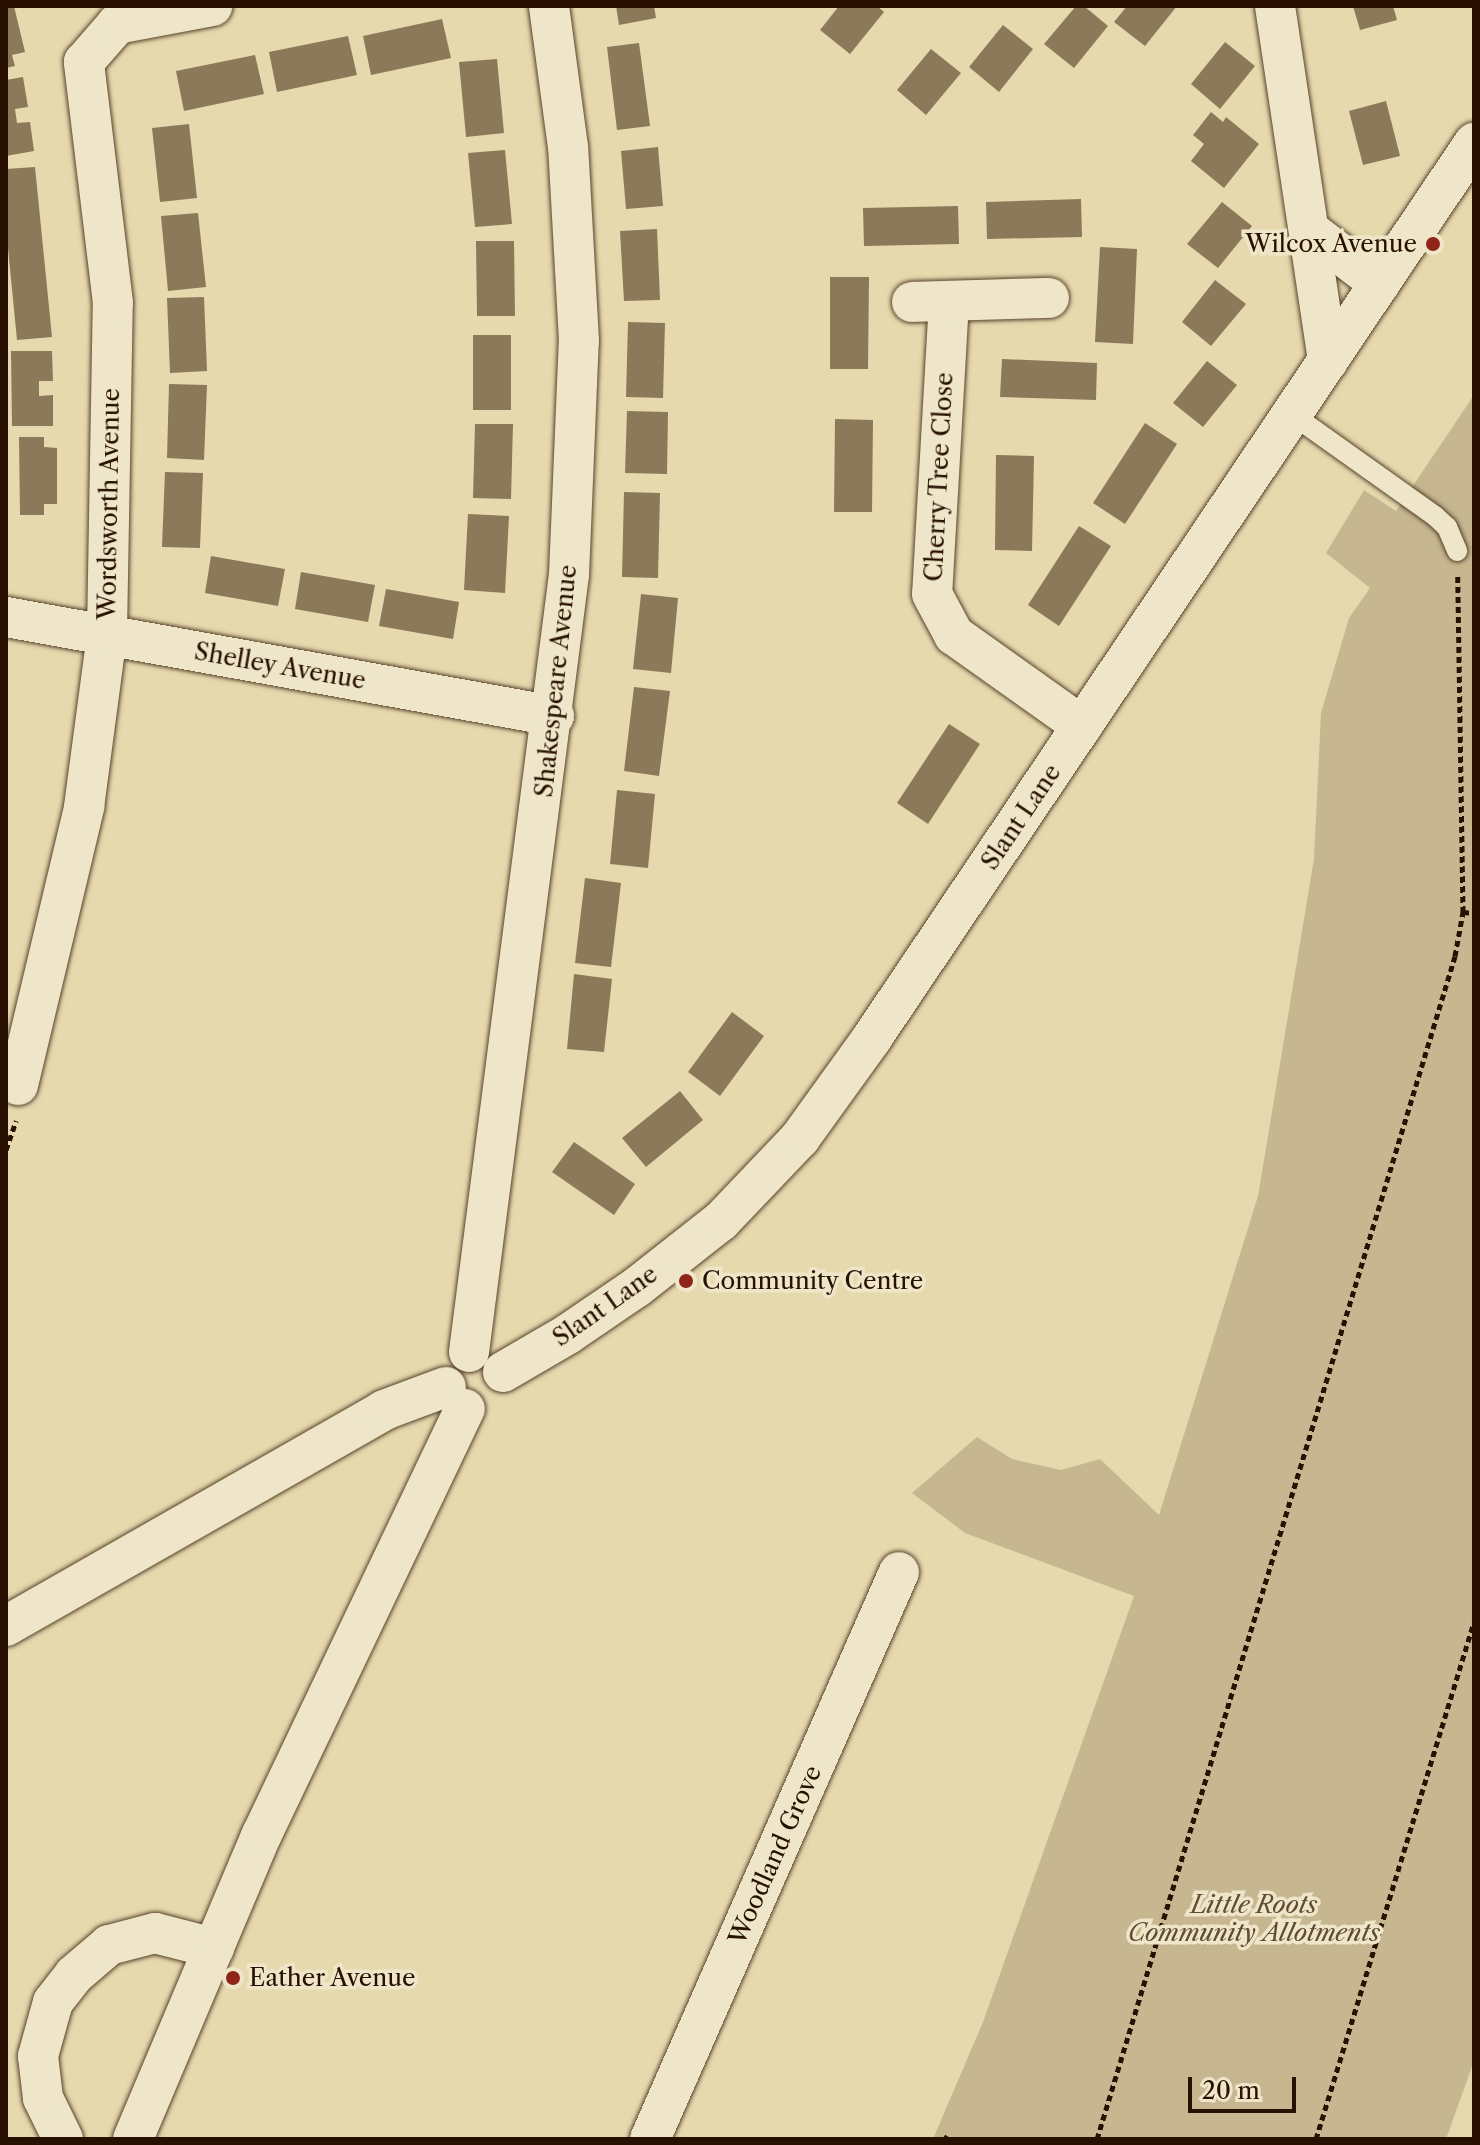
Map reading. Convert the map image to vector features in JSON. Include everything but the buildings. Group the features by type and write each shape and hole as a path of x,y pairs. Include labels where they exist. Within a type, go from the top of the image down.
{"street":[{"name":"Wordsworth Avenue","path":"18,1085 84,807 107,634 113,303 84,62 117,24 212,6"},
{"name":"Shakespeare Avenue","path":"486,1362 569,575 579,341 568,147 549,6"},
{"path":"1275,6 1328,361"},
{"name":"Slant Lane","path":"456,1398 449,1368 459,1357 486,1362 568,1334 721,1221 800,1138 872,1038 1380,284 1462,185 1474,143"},
{"path":"1309,230 1380,284"},
{"name":"Cherry Tree Close","path":"1049,298 930,301 932,594 954,635 1082,726"},
{"name":"Shelley Avenue","path":"6,617 554,716"},
{"path":"6,1626 384,1410 456,1398 480,1410 497,1400 503,1391 486,1362"},
{"path":"133,2139 262,1834 456,1398"},
{"name":"Woodland Grove","path":"650,2139 899,1572"},
{"path":"63,2139 43,2098 38,2056 53,2002 74,1975 109,1945 155,1933 214,1948"}],"lane":[{"path":"1293,415 1435,516 1447,527 1457,551"}],"path":[{"path":"1097,2139 1455,956 1463,912 1457,551"},
{"path":"1463,912 1474,913"},
{"path":"1316,2139 1474,1622"}],"green space":[{"name":"Little Roots Community Allotments","path":"1474,395 1474,2061 1446,2139 933,2139 983,2022 1134,1596 965,1533 912,1493 977,1437 1012,1459 1061,1470 1100,1459 1159,1515 1258,1196 1314,859 1321,713 1349,618 1370,588 1326,553 1364,490 1396,511"}],"place":[{"name":"Wilcox Avenue","path":"1433,244"},
{"name":"Community Centre","path":"686,1281"},
{"name":"Eather Avenue","path":"233,1978"}]}
